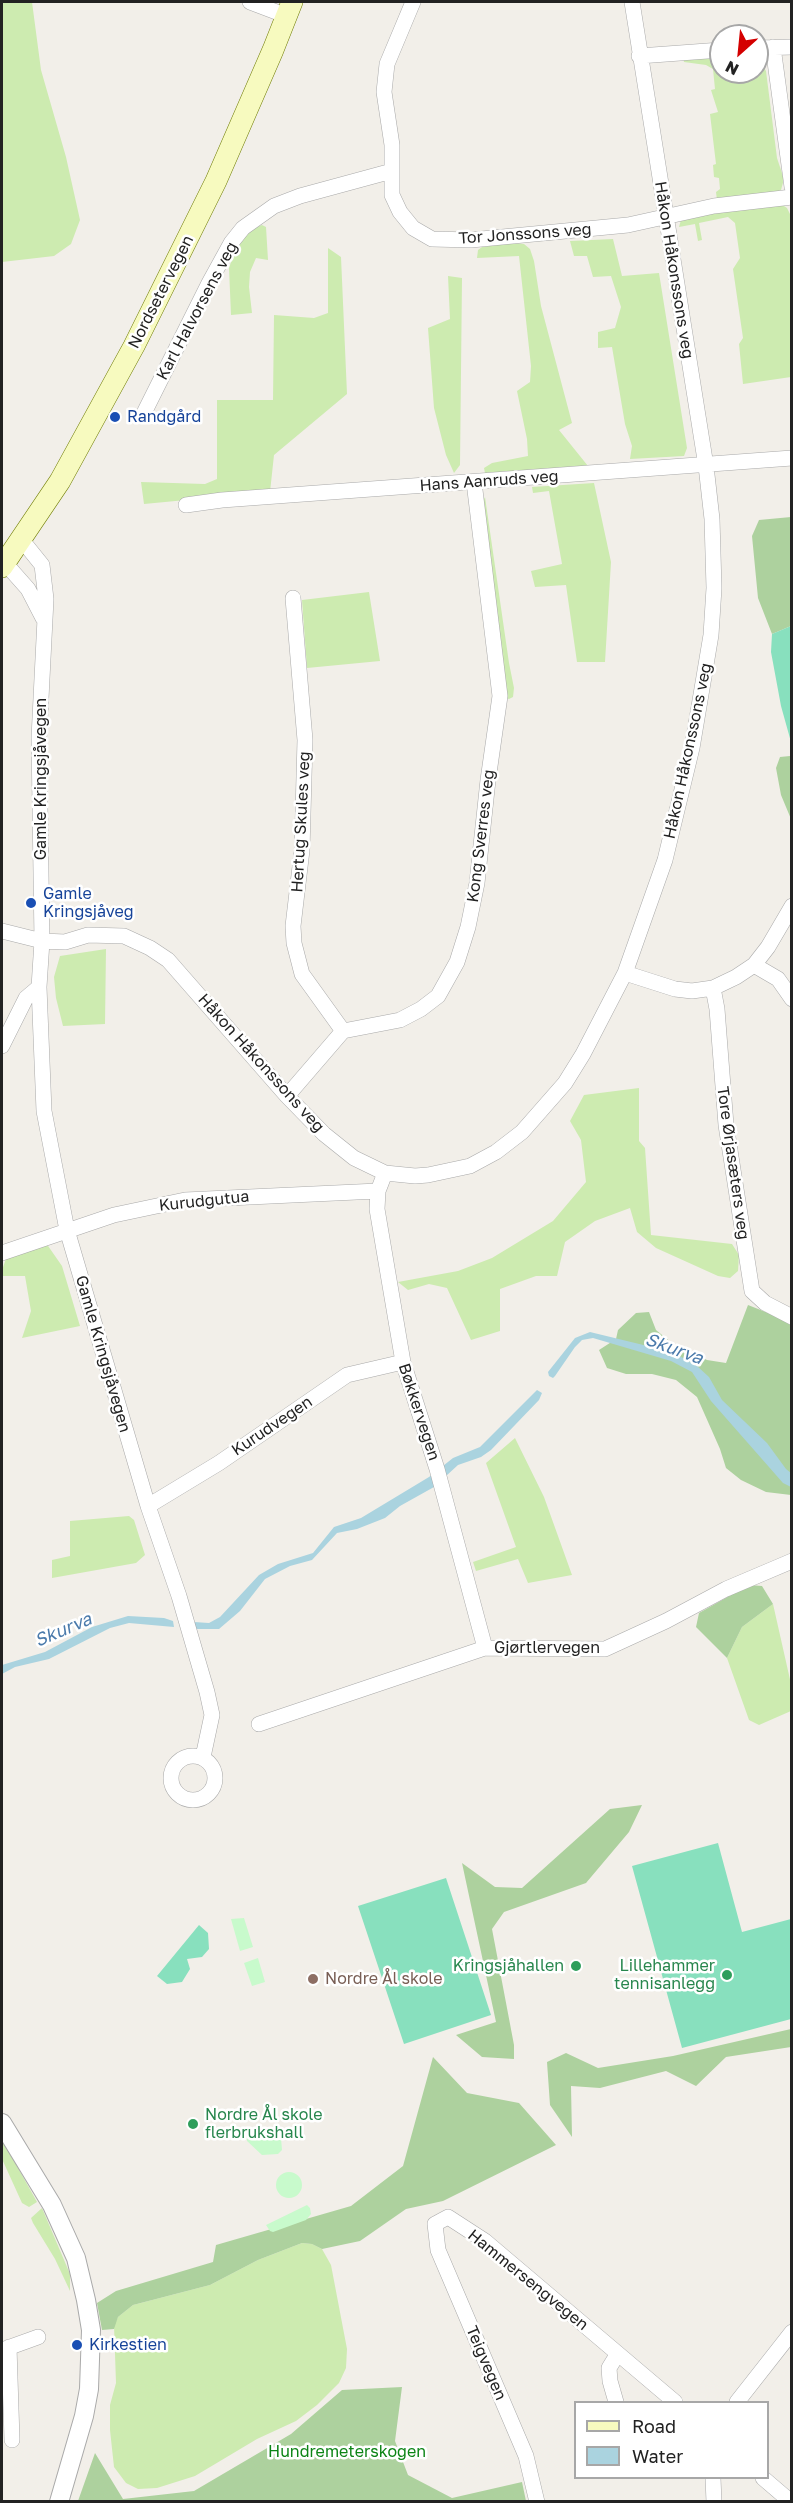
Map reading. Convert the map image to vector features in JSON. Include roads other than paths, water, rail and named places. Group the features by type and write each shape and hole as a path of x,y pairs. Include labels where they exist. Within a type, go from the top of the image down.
{"main road":[{"name":"Nordsetervegen","path":"3,565 84,440 134,346 216,181 289,9"}],"street":[{"path":"250,2 289,9"},
{"name":"Tor Jonssons veg","path":"413,2 387,64 384,92 392,145 392,195 400,212 413,228 432,238 471,240 628,225 714,206 792,197"},
{"name":"Håkon Håkonssons veg","path":"42,941 64,942 88,935 124,936 150,948 175,968 287,1096 338,1146 366,1165 385,1173 428,1175 470,1166 496,1152 522,1132 565,1083 583,1054 625,973 649,909 674,825 692,748 709,649 714,588 712,519 706,466 632,2"},
{"path":"769,47 792,47"},
{"path":"773,47 792,187"},
{"path":"639,56 709,51"},
{"name":"Karl Halvorsens veg","path":"145,411 216,269 243,228 274,206 300,196 392,171"},
{"name":"Hans Aanruds veg","path":"186,505 222,500 792,458"},
{"name":"Kong Sverres veg","path":"343,1031 400,1020 421,1009 438,996 457,962 468,927 477,883 500,696 474,482"},
{"name":"Gamle Kringsjåvegen","path":"21,540 42,565 46,598 43,618 39,738 42,941 39,987 44,1111 67,1230 148,1506 179,1596 212,1715 203,1758"},
{"name":"Gamle Kringsjåvegen","path":"3,565 28,589 43,618"},
{"name":"Hertug Skules veg","path":"293,598 305,740 302,850 293,926 294,943 302,974 343,1031"},
{"path":"625,973 675,989 692,991 712,988 736,977 754,964 768,947 792,906"},
{"path":"2,931 42,941"},
{"path":"754,964 778,979 792,999"},
{"path":"2,1046 26,998 39,987"},
{"name":"Tore Ørjasæters veg","path":"712,988 717,1009 727,1136 752,1291 765,1303 792,1317"},
{"path":"287,1096 343,1031"},
{"name":"Bøkkervegen","path":"385,1173 378,1191 377,1209 381,1245 403,1362 439,1475 485,1648"},
{"name":"Kurudgutua","path":"2,1253 114,1215 184,1200 378,1191"},
{"name":"Kurudvegen","path":"148,1506 219,1463 347,1375 403,1362"},
{"name":"Gjørtlervegen","path":"259,1724 485,1648 605,1649 666,1621 726,1588 792,1561"},
{"path":"2,2123 52,2205 75,2258 88,2310 91,2361 87,2398 59,2502"},
{"name":"Hammersengvegen","path":"435,2224 448,2217 485,2241 673,2401"},
{"name":"Teigvegen","path":"435,2224 438,2250 526,2456 537,2502"},
{"path":"739,2401 792,2332"},
{"path":"12,2440 5,2348 38,2337"},
{"path":"615,2401 609,2368 617,2355"},
{"path":"713,2479 714,2502"},
{"path":"764,2479 790,2502"}],"water":[{"path":"590,1332 672,1352 696,1365 709,1377 722,1400 767,1443 791,1473 791,1487 783,1483 711,1401 692,1372 671,1361 593,1338 582,1340 555,1376 553,1378 549,1376 548,1372 575,1338"},
{"path":"537,1390 542,1393 539,1400 491,1450 481,1457 458,1465 434,1487 400,1506 385,1518 357,1529 337,1533 312,1560 290,1566 265,1579 240,1611 219,1629 196,1629 194,1622 209,1623 220,1617 259,1575 278,1564 313,1553 334,1527 361,1518 429,1477 453,1458 480,1447"},
{"path":"128,1616 164,1618 173,1621 174,1627 129,1623 110,1628 49,1659 15,1667 2,1674 2,1665 45,1652 92,1627"}],"place":[{"name":"Randgård","path":"115,417"},
{"name":"Gamle Kringsjåveg","path":"31,903"},
{"name":"Kringsjåhallen","path":"576,1966"},
{"name":"Lillehammer tennisanlegg","path":"727,1975"},
{"name":"Nordre Ål skole","path":"313,1979"},
{"name":"Nordre Ål skole flerbrukshall","path":"193,2124"},
{"name":"Kirkestien","path":"77,2345"}],"water label":[{"name":"Skurva","path":"674,1349"},
{"name":"Skurva","path":"63,1630"}],"park label":[{"name":"Hundremeterskogen","path":"347,2452"}]}
